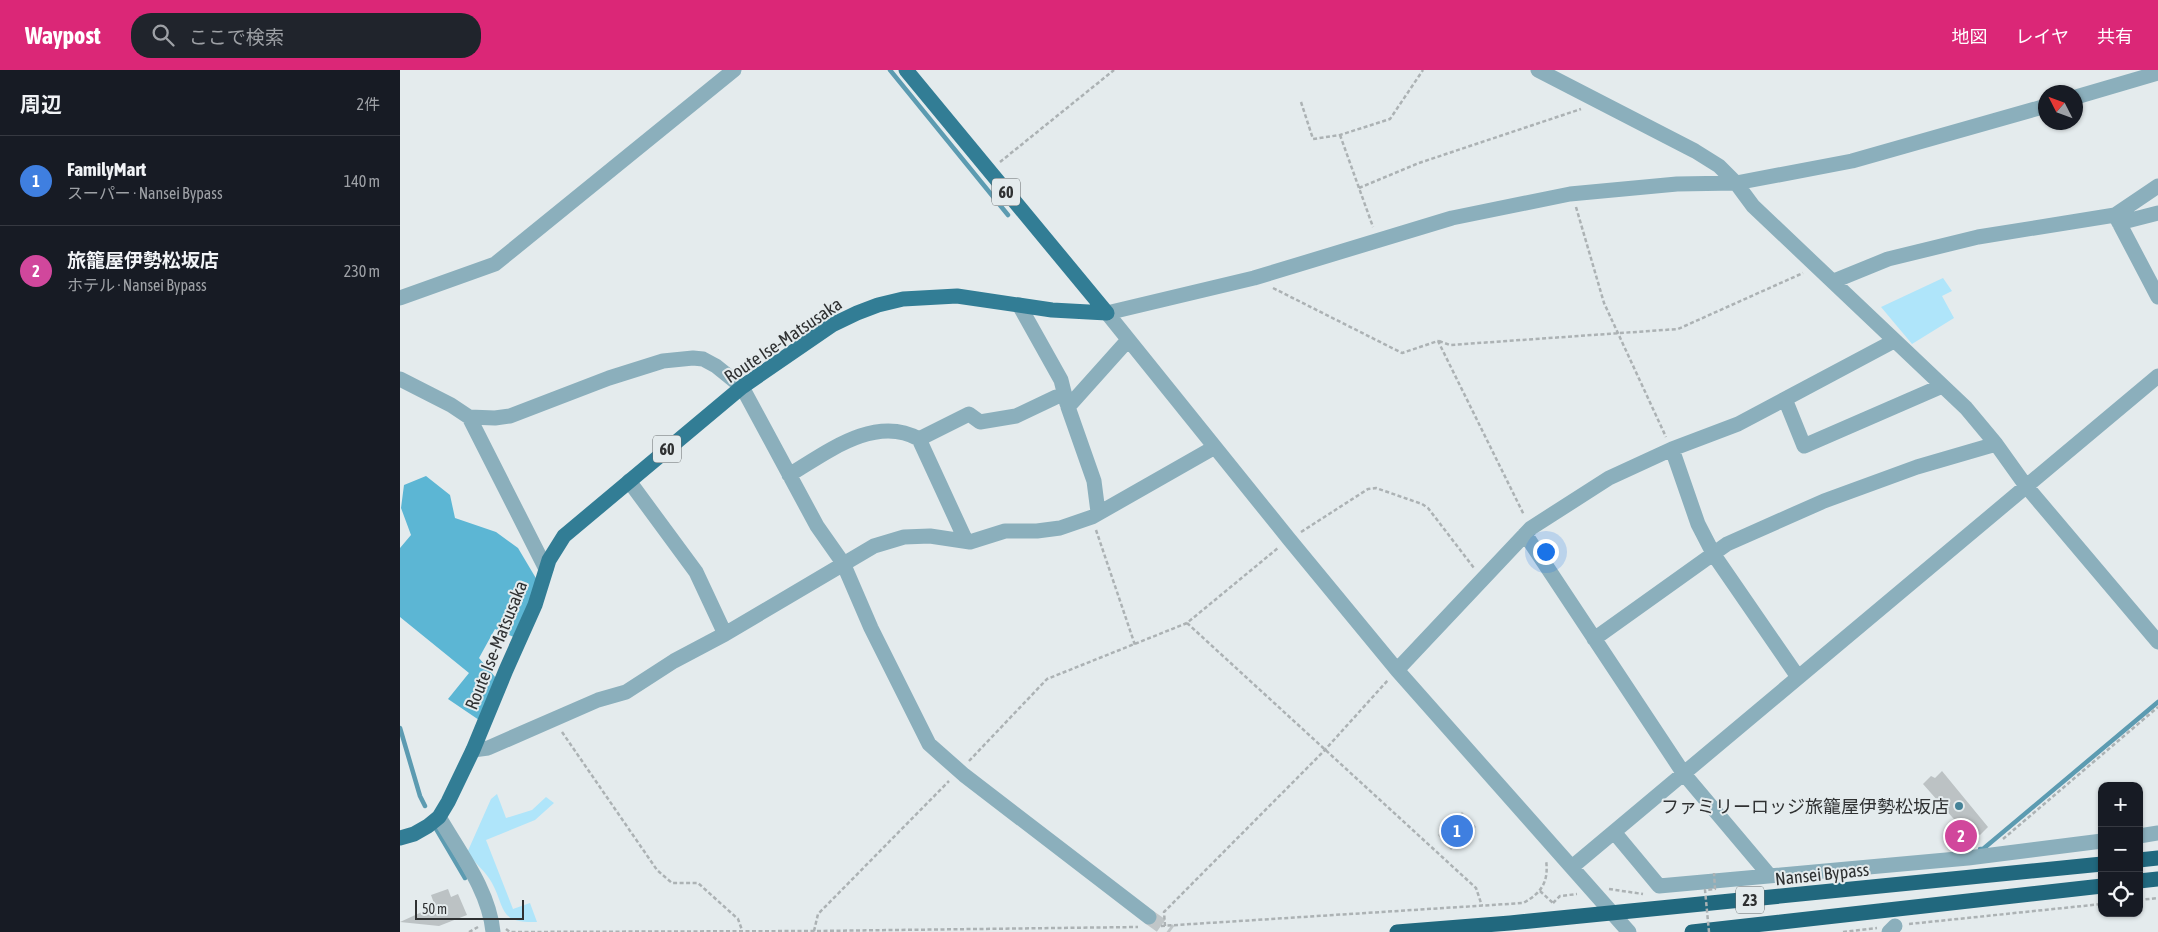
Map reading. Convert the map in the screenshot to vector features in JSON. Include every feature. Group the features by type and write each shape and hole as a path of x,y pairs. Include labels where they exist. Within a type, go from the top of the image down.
{"highway":[{"path":"2143,860 2158,858"},
{"name":"Nansei Bypass","path":"1397,932 1612,913 2098,864"},
{"path":"2143,881 2158,879"},
{"name":"23","path":"1692,932 2098,886"}],"main road":[{"name":"60","path":"906,70 1107,314"},
{"name":"Route Ise-Matsusaka","path":"400,838 414,834 428,826 439,817 448,802 474,750 506,670 536,605 546,569 554,550 564,536 742,387 832,325 878,305 912,298 957,296 1052,310 1107,314"}],"street":[{"path":"400,298 495,264 734,70"},
{"path":"1538,70 1695,151 1719,166 1736,183 1753,206 1966,408 1996,444 2026,486 2158,642"},
{"path":"2083,95 2158,73"},
{"path":"1629,932 1397,670 1107,314 1254,278 1452,218 1570,194 1677,184 1736,183 1852,161 2038,108"},
{"path":"2117,219 2158,186"},
{"path":"1834,281 1888,259 1978,237 2158,213"},
{"path":"2117,219 2158,297"},
{"path":"1019,305 1061,380 1066,401 1094,481 1095,514"},
{"path":"1066,401 1128,340"},
{"path":"1397,670 1528,531 1609,478 1672,450 1738,424 1894,341"},
{"path":"469,417 495,418 510,416 609,378 663,361 694,358 703,359 716,366 742,387 817,526 843,563 871,628 929,744 959,771 1150,923"},
{"path":"1572,867 2158,376"},
{"path":"400,379 451,404 469,417 546,569"},
{"path":"1785,399 1804,446 1942,386"},
{"path":"919,439 969,414 980,422 1016,416 1056,397 1066,401"},
{"path":"789,475 837,446 870,433 894,430 908,433 919,439 966,541"},
{"path":"1594,639 1728,544 1824,501 1917,466 1996,444"},
{"path":"474,750 488,748 598,700 626,692 674,661 725,634 874,546 904,537 930,536 966,541 1005,532 1060,528 1095,514 1215,448"},
{"path":"1672,450 1698,524 1714,554 1798,677"},
{"path":"629,481 696,572 725,634"},
{"path":"1528,531 1594,639 1684,774 1770,876"},
{"path":"439,817 478,884 492,925"},
{"path":"1614,832 1659,886 1983,856 2098,842"},
{"path":"2143,835 2158,833"}],"path":[{"path":"989,171 1114,70"},
{"path":"1301,102 1313,139 1340,135 1390,119 1423,70"},
{"path":"1359,188 1454,150 1602,103"},
{"path":"1340,135 1378,240"},
{"path":"1570,194 1576,208 1604,303 1672,450"},
{"path":"1254,278 1402,354 1438,341 1450,345 1678,329 1818,266"},
{"path":"1438,341 1528,531"},
{"path":"814,931 818,914 1047,679 1187,623 1289,539 1368,489 1376,488 1422,504 1428,508 1482,580"},
{"path":"1095,514 1135,645"},
{"path":"1187,623 1476,888 1482,906"},
{"path":"1165,926 1164,912 1324,750 1397,670"},
{"path":"1983,856 2158,707"},
{"path":"554,720 657,870 672,883 698,883 738,920 742,931"},
{"path":"469,932 477,928 483,921 492,925 500,922 510,932 814,931 1150,923 1165,926 1482,906 1523,903 1539,893 1545,884 1547,875 1545,856"},
{"path":"1709,932 1705,890 1716,889 1714,872"},
{"path":"2143,900 2158,898"},
{"path":"1843,932 1892,929 2098,904"}],"shaded area":[{"path":"1943,278 1952,291 1942,296 1954,318 1912,344 1881,307"},
{"path":"426,476 450,495 455,518 496,532 518,548 537,580 516,638 495,629 479,658 496,678 479,720 448,699 469,673 400,617 400,548 411,535 401,508 404,485"},
{"path":"497,794 506,818 532,810 546,797 554,803 535,820 486,840 513,909 530,903 537,922 524,922 509,917 502,907 490,879 467,853 491,799"}],"building":[{"name":"ファミリーロッジ旅籠屋伊勢松坂店","path":"1942,771 1988,827 1980,835 1974,831 1958,844 1950,835 1960,826 1923,784 1931,776 1935,778"},
{"path":"1462,812 1476,827 1451,850 1438,835"},
{"path":"448,889 451,897 458,894 467,915 439,926 400,922 435,906 431,895"}],"waterway":[{"path":"890,70 1008,215"},
{"path":"1980,849 1983,849 2158,702"},
{"path":"400,728 420,796 425,806"},
{"path":"435,827 465,878"}],"tunnel":[{"path":"1149,917 1170,932"}],"place":[{"name":"ファミリーロッジ旅籠屋伊勢松坂店","path":"1959,806"},
{"name":"FamilyMart","path":"1457,831"},
{"name":"旅籠屋伊勢松坂店","path":"1961,836"}]}
